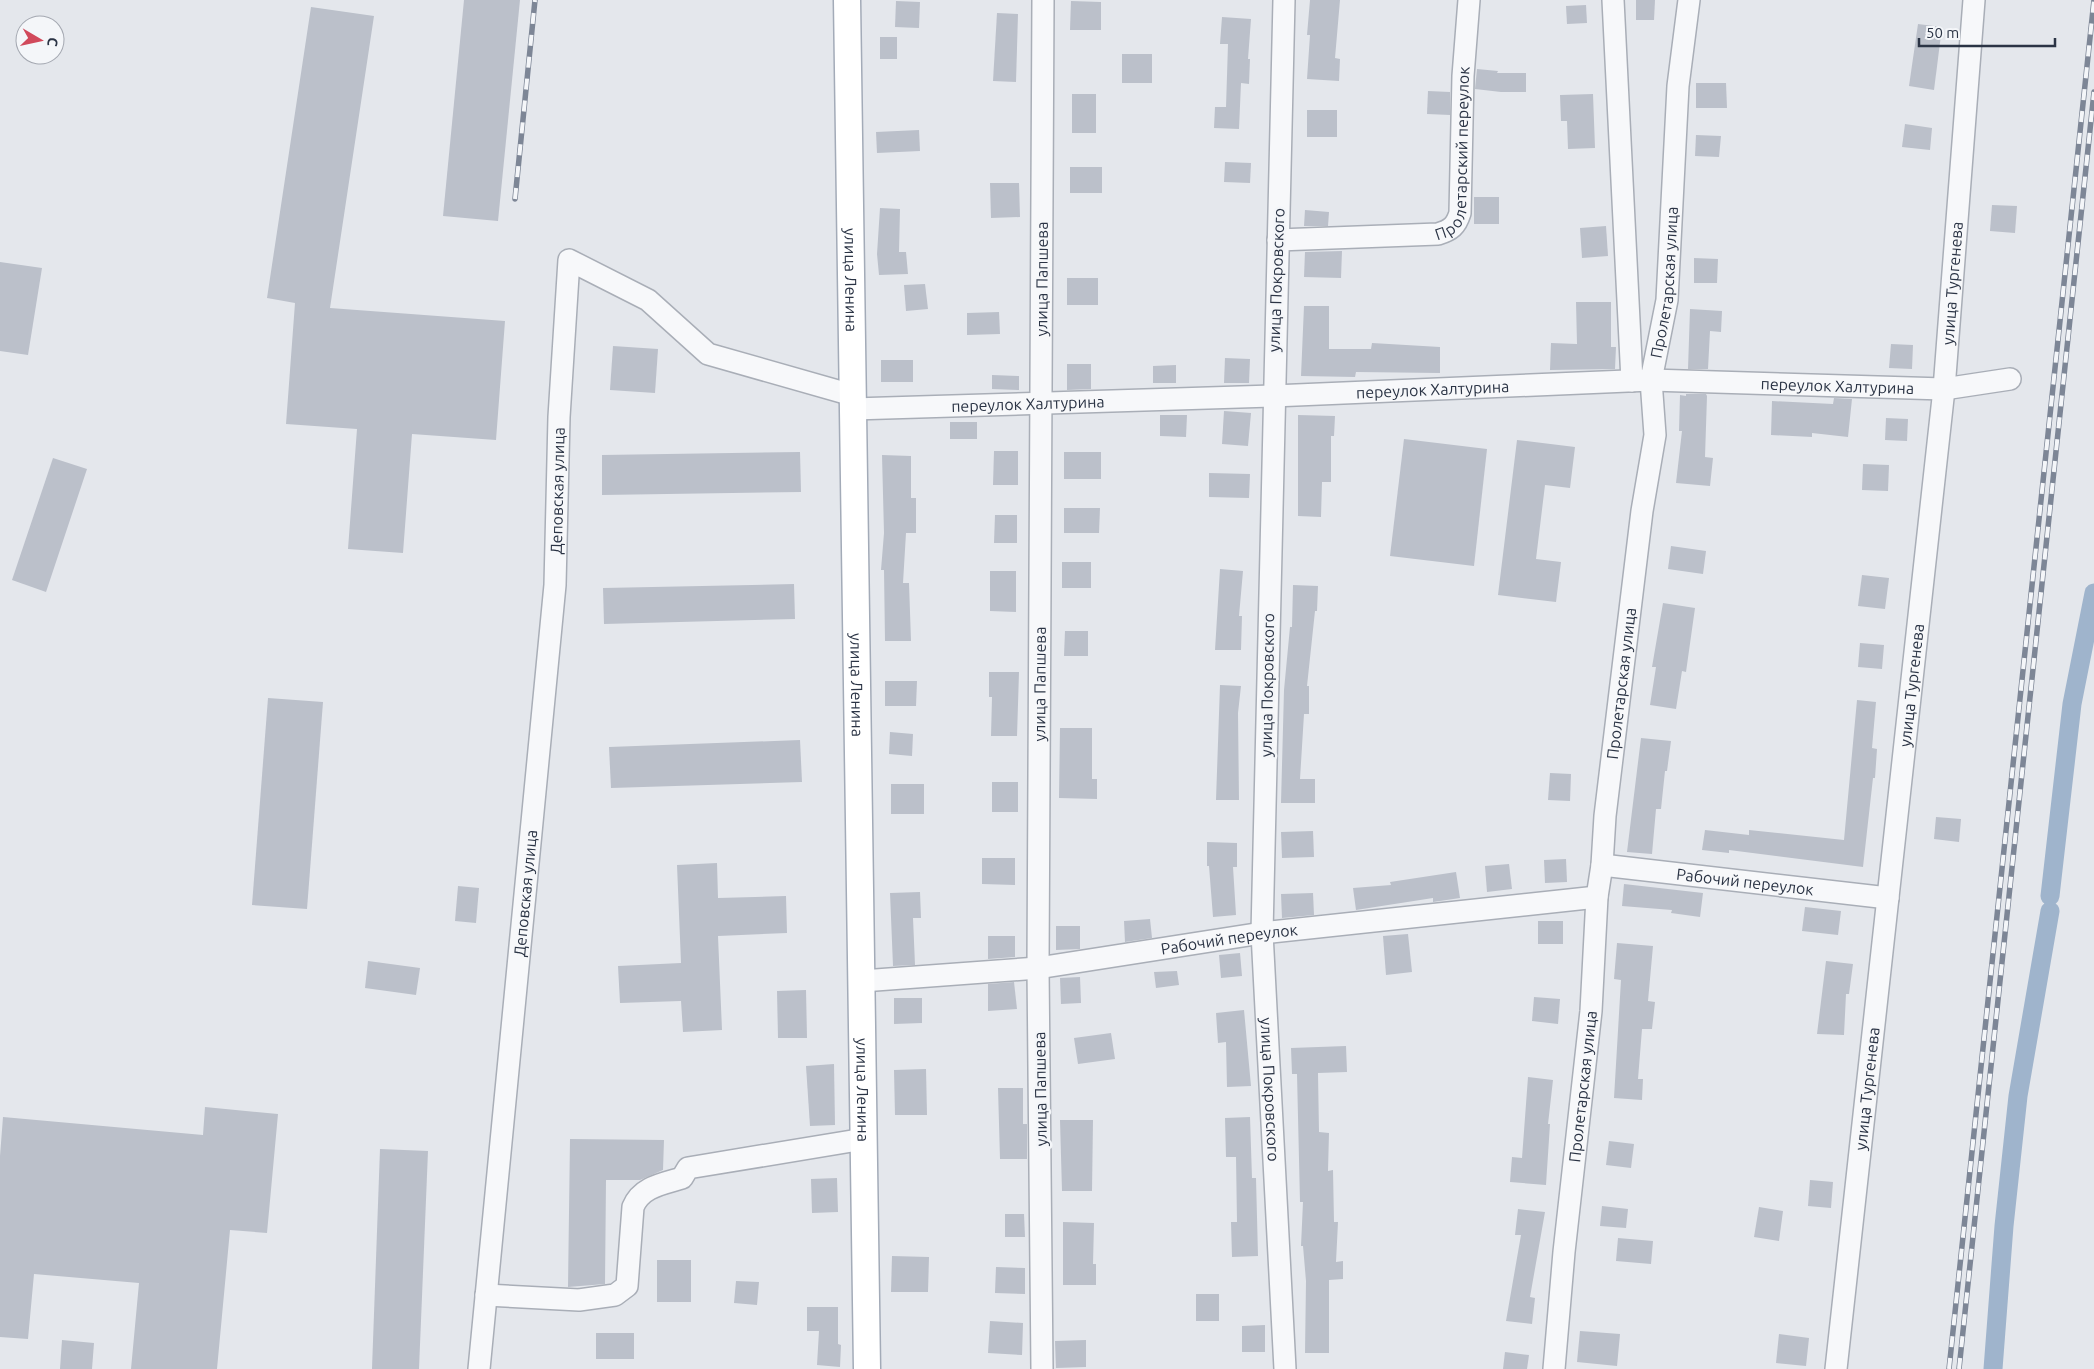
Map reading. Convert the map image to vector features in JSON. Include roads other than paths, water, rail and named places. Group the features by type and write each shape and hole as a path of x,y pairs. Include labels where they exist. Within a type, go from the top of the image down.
{"main road":[{"name":"улица Ленина","path":"847,0 853,402 852,479 862,981 867,1369"}],"street":[{"name":"улица Папшева","path":"1042,0 1038,968 1042,1369"},
{"name":"улица Покровского","path":"1284,0 1273,396 1262,934 1285,1369"},
{"name":"Пролетарский переулок","path":"1278,240 1438,234 1450,230 1457,224 1460,213 1463,76 1469,0"},
{"name":"Пролетарская улица","path":"1554,1369 1564,1252 1591,1011 1597,897 1602,865 1617,698 1642,511 1655,435 1642,380 1613,0"},
{"name":"Пролетарская улица","path":"1642,380 1666,300 1678,86 1690,0"},
{"name":"улица Тургенева","path":"1836,1369 1944,389 1974,0"},
{"name":"переулок Халтурина","path":"559,417 569,260 648,300 708,354 853,402 1040,402 1273,396 1642,380 1944,389 2010,379"},
{"name":"Деповская улица","path":"479,1369 554,585 559,417"},
{"name":"Рабочий переулок","path":"1602,865 1888,898"},
{"name":"Рабочий переулок","path":"862,981 1038,968 1262,934 1597,897"},
{"path":"486,1296 578,1300 615,1295 627,1286 633,1207 637,1197 650,1188 682,1178 688,1168 864,1139"}],"waterway":[{"path":"2050,896 2072,704 2094,593"},
{"path":"1993,1369 2004,1226 2018,1096 2050,911"}],"railway":[{"path":"515,199 535,0"},
{"path":"1949,1369 2094,0"},
{"path":"1959,1369 2094,92"}]}
